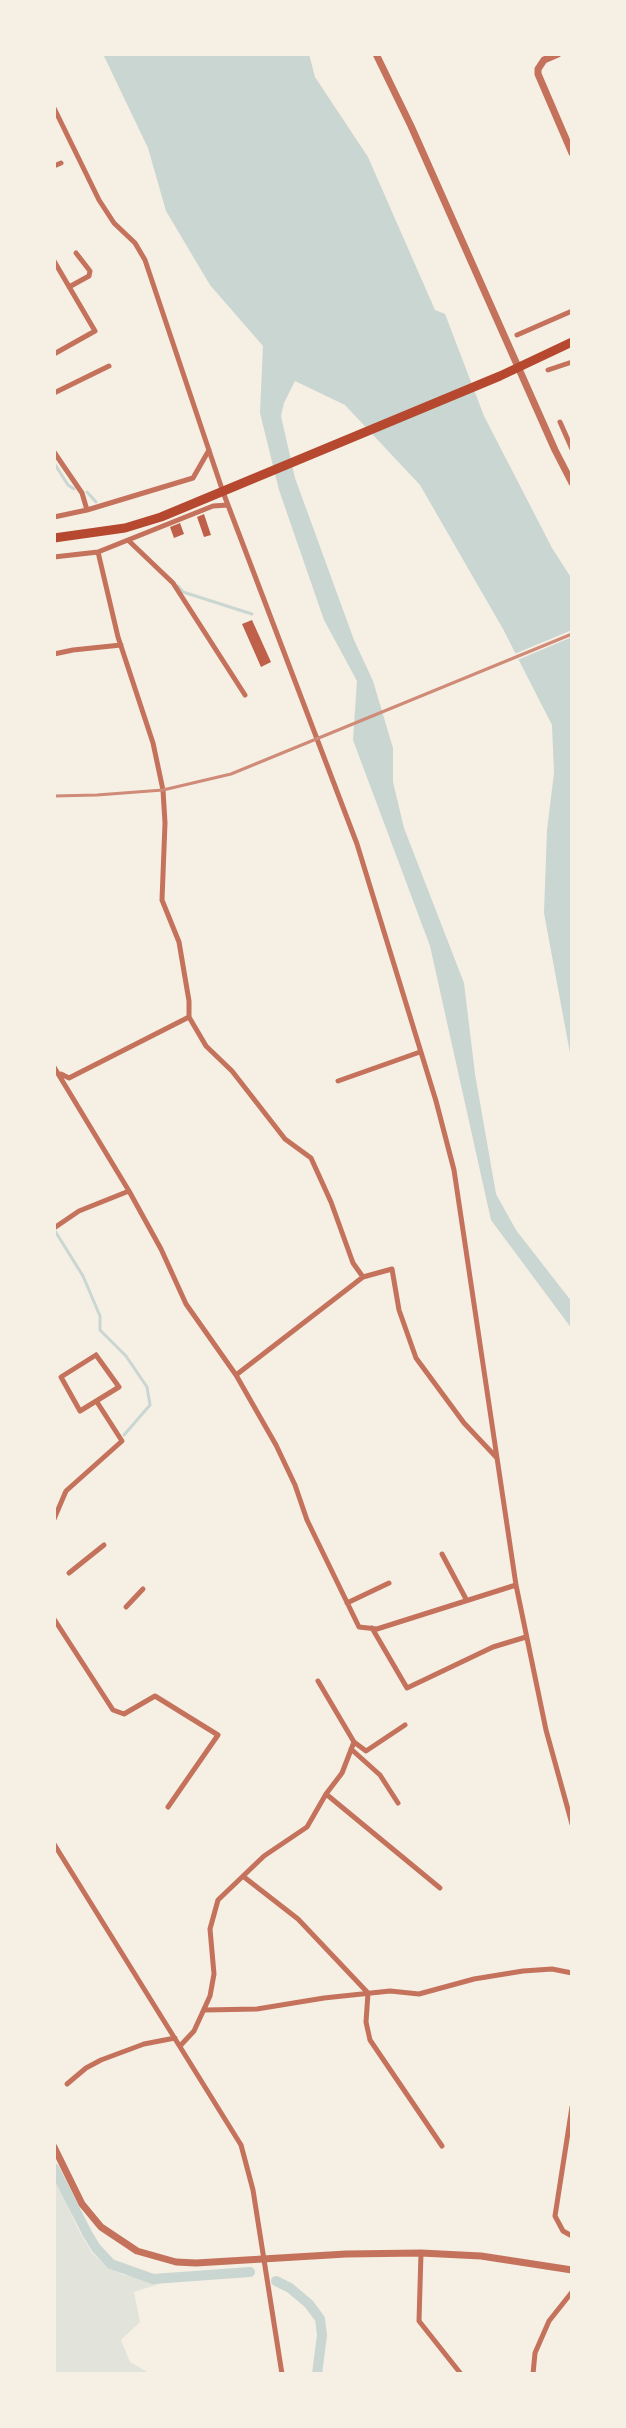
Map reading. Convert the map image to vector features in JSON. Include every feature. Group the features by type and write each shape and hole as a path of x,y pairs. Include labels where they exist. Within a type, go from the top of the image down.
{"main road":[{"path":"54,538 125,528 226,490 500,376 572,342"}],"street":[{"path":"376,54 572,483"},
{"path":"558,54 544,60 538,74 572,153"},
{"path":"54,108 99,200 114,223 135,243 145,260 209,449 226,490 228,505 357,844 420,1052 454,1170 516,1585 546,1730 572,1824"},
{"path":"54,166 61,163"},
{"path":"69,287 89,276 90,271 76,253"},
{"path":"54,261 95,331 54,354"},
{"path":"517,335 572,311"},
{"path":"548,370 572,362"},
{"path":"54,393 109,366"},
{"path":"560,422 572,449"},
{"path":"54,517 193,478 209,449"},
{"path":"54,452 82,493 87,510"},
{"path":"54,557 98,552 213,506 228,505"},
{"path":"129,541 173,583 245,695"},
{"path":"98,552 121,645 153,743 163,790 162,900 181,948 189,1017 206,1046 232,1071 285,1139 311,1158 353,1263 363,1277"},
{"path":"54,654 121,645"},
{"path":"55,1070 69,1078 189,1017"},
{"path":"338,1081 420,1052"},
{"path":"55,1070 129,1191 161,1249 186,1304 236,1375 295,1485 307,1520 359,1627 372,1628 516,1585"},
{"path":"54,1228 79,1211 129,1191"},
{"path":"236,1375 363,1277 392,1269 399,1310 416,1358 464,1423 498,1459"},
{"path":"96,1355 119,1387 97,1402 80,1411 61,1377 96,1355"},
{"path":"54,1519 66,1491 122,1441 97,1402"},
{"path":"69,1573 104,1545"},
{"path":"442,1554 466,1599"},
{"path":"346,1603 389,1583"},
{"path":"126,1607 143,1589"},
{"path":"54,1619 113,1710 124,1714 155,1696 218,1735 168,1807"},
{"path":"372,1628 407,1688 493,1647 526,1637"},
{"path":"318,1681 354,1742 366,1751 405,1725"},
{"path":"180,2046 194,2031 204,2010 214,1974 210,1946 218,1900 264,1856 307,1827 342,1773 354,1742"},
{"path":"351,1749 380,1775 398,1803"},
{"path":"326,1794 440,1888"},
{"path":"54,1844 241,2145 253,2190 282,2374"},
{"path":"244,1877 298,1919 368,1993 366,2022 370,2040 442,2146"},
{"path":"204,2010 257,2009 390,1991 419,1994 474,1979 523,1971 552,1969 572,1973"},
{"path":"67,2084 101,2060 144,2044 175,2038"},
{"path":"572,2107 555,2216 563,2231 572,2236"},
{"path":"54,2147 87,2212 101,2227 137,2251 176,2262 421,2253 481,2256 572,2270"},
{"path":"421,2253 419,2321 461,2374"},
{"path":"533,2374 535,2353 549,2321 572,2292"}],"shaded area":[{"path":"103,54 309,54 315,77 368,157 435,310 445,314 484,416 552,548 572,579 572,1064 544,913 547,830 554,773 552,725 503,629 420,485 345,405 295,381 281,416 295,478 354,640 373,681 393,748 393,782 404,828 464,983 475,1074 496,1194 516,1230 572,1302 572,1329 491,1220 430,946 353,740 357,681 324,620 279,490 260,413 263,346 210,285 166,211 148,148"},
{"path":"54,2174 92,2253 109,2268 124,2275 165,2282 134,2292 140,2322 121,2340 130,2362 151,2374 54,2374"}],"pier":[{"path":"572,630 572,637 515,661 512,655"}],"building":[{"path":"204,514 211,535 204,537 197,517"},
{"path":"180,523 184,534 174,538 170,527"},
{"path":"252,620 271,662 261,667 242,624"}],"waterway":[{"path":"54,463 74,489"},
{"path":"87,492 96,502"},
{"path":"178,586 183,592 252,614"},
{"path":"55,1231 83,1276 100,1316 100,1330 126,1356 147,1387 150,1405 124,1435"},
{"path":"54,2168 87,2233 111,2264 153,2279 250,2272"},
{"path":"276,2281 309,2304 320,2319 322,2335 317,2374"}],"railway":[{"path":"54,796 163,790 231,774 572,634"}]}
